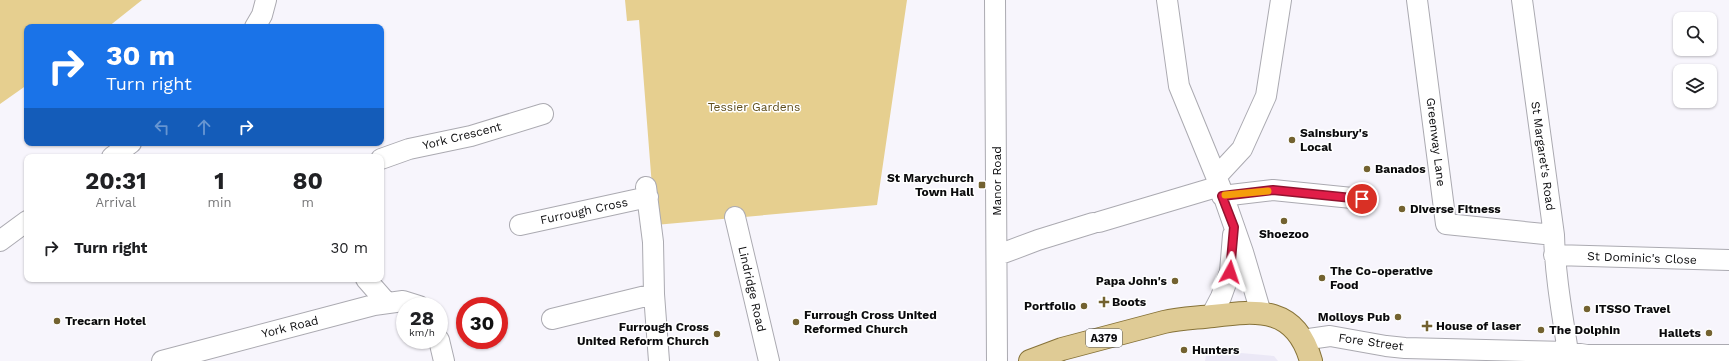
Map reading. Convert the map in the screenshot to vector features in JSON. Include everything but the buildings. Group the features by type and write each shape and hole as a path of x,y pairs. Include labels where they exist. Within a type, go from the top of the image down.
{"main road":[{"name":"A379","path":"1030,361 1062,349 1179,318 1239,312 1261,313 1284,319 1296,330 1311,361"}],"street":[{"path":"257,24 262,15 266,0"},
{"name":"Manor Road","path":"995,0 998,361"},
{"path":"1167,0 1178,86 1220,186 1261,313"},
{"path":"1220,186 1242,149 1266,96 1282,0"},
{"name":"Greenway Lane","path":"1417,0 1446,224 1554,235"},
{"name":"St Margaret's Road","path":"1522,0 1554,235 1554,255 1568,352"},
{"name":"York Crescent","path":"384,158 409,149 471,136 543,114"},
{"path":"116,154 127,146"},
{"path":"998,255 1038,240 1220,186 1273,190 1333,203 1362,199"},
{"name":"Furrough Cross","path":"520,225 647,192 653,242 654,294 659,361"},
{"name":"Lindridge Road","path":"735,217 769,361"},
{"path":"0,241 24,222"},
{"path":"1211,316 1221,297 1230,272 1234,227"},
{"name":"St Dominic's Close","path":"1554,255 1729,260"},
{"path":"369,282 387,303"},
{"path":"552,320 654,294"},
{"name":"York Road","path":"162,361 366,307 396,302"},
{"name":"Fore Street","path":"1302,340 1330,336 1392,352 1568,352 1587,355 1729,355"},
{"path":"441,349 444,361"}],"shaded area":[{"path":"1207,350 1274,356 1278,361 1205,361"}],"green space":[{"path":"0,0 142,0 112,24 24,24 24,87 0,104"},
{"name":"Tessier Gardens","path":"625,0 907,0 877,205 655,225 639,20 627,21"}],"slow traffic":[{"path":"1225,195 1268,191"}],"place":[{"name":"Sainsbury's Local","path":"1292,140"},
{"name":"Banados","path":"1367,169"},
{"name":"St Marychurch Town Hall","path":"982,185"},
{"name":"Diverse Fitness","path":"1402,209"},
{"name":"Shoezoo","path":"1284,221"},
{"name":"The Co-operative Food","path":"1322,278"},
{"name":"Papa John's","path":"1175,281"},
{"name":"Boots","path":"1104,302"},
{"name":"Portfolio","path":"1084,306"},
{"name":"ITSSO Travel","path":"1587,309"},
{"name":"Molloys Pub","path":"1398,317"},
{"name":"Trecarn Hotel","path":"57,321"},
{"name":"Furrough Cross United Reformed Church","path":"796,322"},
{"name":"House of laser","path":"1427,326"},
{"name":"The Dolphin","path":"1541,330"},
{"name":"Hallets","path":"1709,333"},
{"name":"Furrough Cross United Reform Church","path":"717,334"},
{"name":"Hunters","path":"1184,350"}],"route":[{"path":"1230,272 1234,227 1222,196 1273,190 1362,199"}]}
